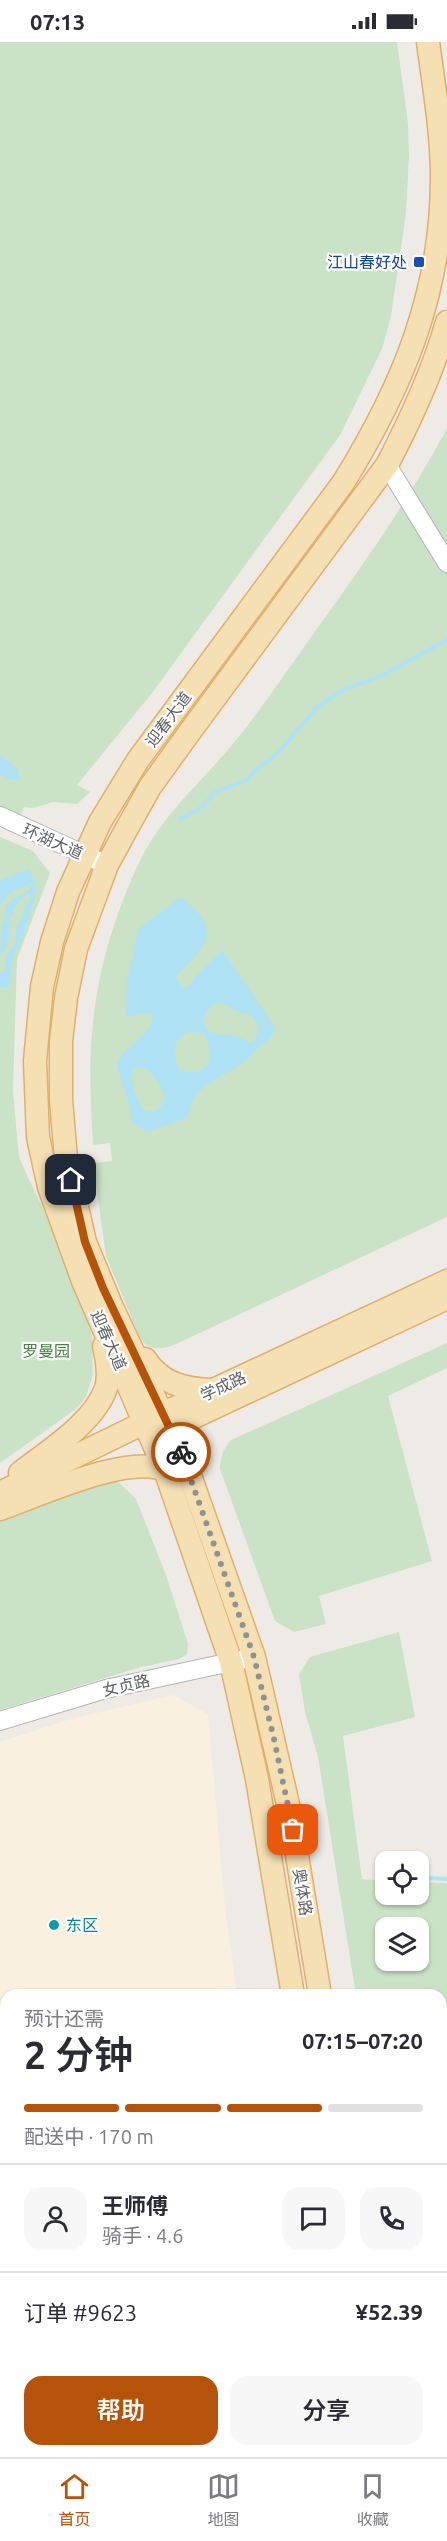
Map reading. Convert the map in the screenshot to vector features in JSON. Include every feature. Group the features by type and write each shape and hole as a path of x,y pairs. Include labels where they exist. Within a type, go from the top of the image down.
{"main road":[{"name":"迎春大道","path":"158,1425 103,1308 68,1242 49,1186 38,1137 36,1049 42,987 52,942 68,892 100,822 138,760 343,483 373,435 420,329 438,236 442,179 440,140 428,42"},
{"name":"迎春大道","path":"103,1308 66,1159 63,1129 61,1041 66,998 76,949 106,865 158,777 387,465 409,424 440,347 447,322"},
{"path":"138,760 158,777"},
{"path":"52,942 76,949"},
{"name":"学成路","path":"215,1399 447,1281"},
{"name":"学成路","path":"0,1493 447,1298"},
{"path":"0,1508 108,1471 135,1466 176,1468 197,1424 215,1399 169,1383 151,1368 103,1308"},
{"path":"0,1489 93,1413 106,1387 108,1362 103,1308"},
{"name":"学成路","path":"0,1508 158,1425"},
{"name":"奥体路","path":"158,1425 254,1657 290,1813 319,1989"},
{"name":"奥体路","path":"176,1468 231,1662 257,1779 292,1989"}],"street":[{"path":"387,465 447,563"},
{"name":"环湖大道","path":"0,816 106,865"},
{"name":"女贞路","path":"0,1721 106,1689 254,1657"}],"shaded area":[{"path":"173,1695 208,1714 225,1908 236,1989 0,1989 0,1742 71,1719"}],"green space":[{"path":"0,42 397,42 408,124 409,156 406,213 391,316 382,349 340,435 152,693 77,785 90,792 77,804 53,802 34,808 24,807 19,820 0,810"},
{"path":"447,428 447,1217 174,1345 164,1348 150,1347 139,1336 106,1256 93,1163 112,1161 110,1143 93,1145 90,1068 96,1002 104,960 116,918 141,859 161,826 237,739 275,688 383,535"},
{"name":"罗曼园","path":"0,837 33,851 50,873 17,959 13,1091 19,1158 49,1222 85,1311 92,1336 93,1375 86,1397 76,1409 0,1463"},
{"path":"447,1343 447,1368 388,1396 432,1561 319,1596 326,1624 294,1632 275,1621 220,1469 224,1450 231,1440"},
{"path":"115,1479 136,1499 166,1575 188,1644 187,1654 179,1659 141,1667 0,1710 0,1518"},
{"path":"399,1632 415,1717 343,1736 362,1879 375,1880 375,1905 429,1905 429,1882 447,1883 447,1989 355,1989 318,1757 305,1712 299,1674 310,1657"}],"water":[{"path":"0,755 17,768 21,780 11,780 0,775"},
{"path":"29,869 37,889 23,937 13,956 9,987 0,988 0,972 5,971 7,956 15,944 15,932 31,895 29,893 26,895 13,911 7,946 0,956 1,928 7,915 5,906 33,886 32,883 14,891 0,905 0,880"},
{"path":"180,898 188,902 204,922 207,931 206,939 196,955 176,976 178,982 184,988 190,986 193,979 222,950 273,1024 273,1034 268,1040 247,1059 198,1093 192,1102 187,1118 147,1132 131,1122 131,1111 117,1065 119,1059 143,1035 151,1022 152,1015 146,1012 129,1017 126,1015 127,982 139,928","holes":["217,1003 253,1018 259,1031 252,1043 241,1038 213,1033 207,1029 204,1025 205,1016 209,1009","191,1032 205,1034 210,1051 210,1062 196,1072 179,1069 177,1063 175,1046 185,1034","139,1067 144,1068 155,1078 165,1095 162,1106 154,1111 145,1111 135,1091 132,1070"]}],"waterway":[{"path":"180,819 199,809 213,793 247,780 252,773 279,752 316,708 329,699 345,689 379,677 447,640"},
{"path":"429,1878 447,1879"}],"way so far":[{"path":"181,1452 254,1657 293,1830"}],"place":[{"name":"江山春好处","path":"419,262"},
{"name":"东区","path":"54,1925"}],"route":[{"path":"71,1180 85,1242 103,1288 181,1452"}]}
